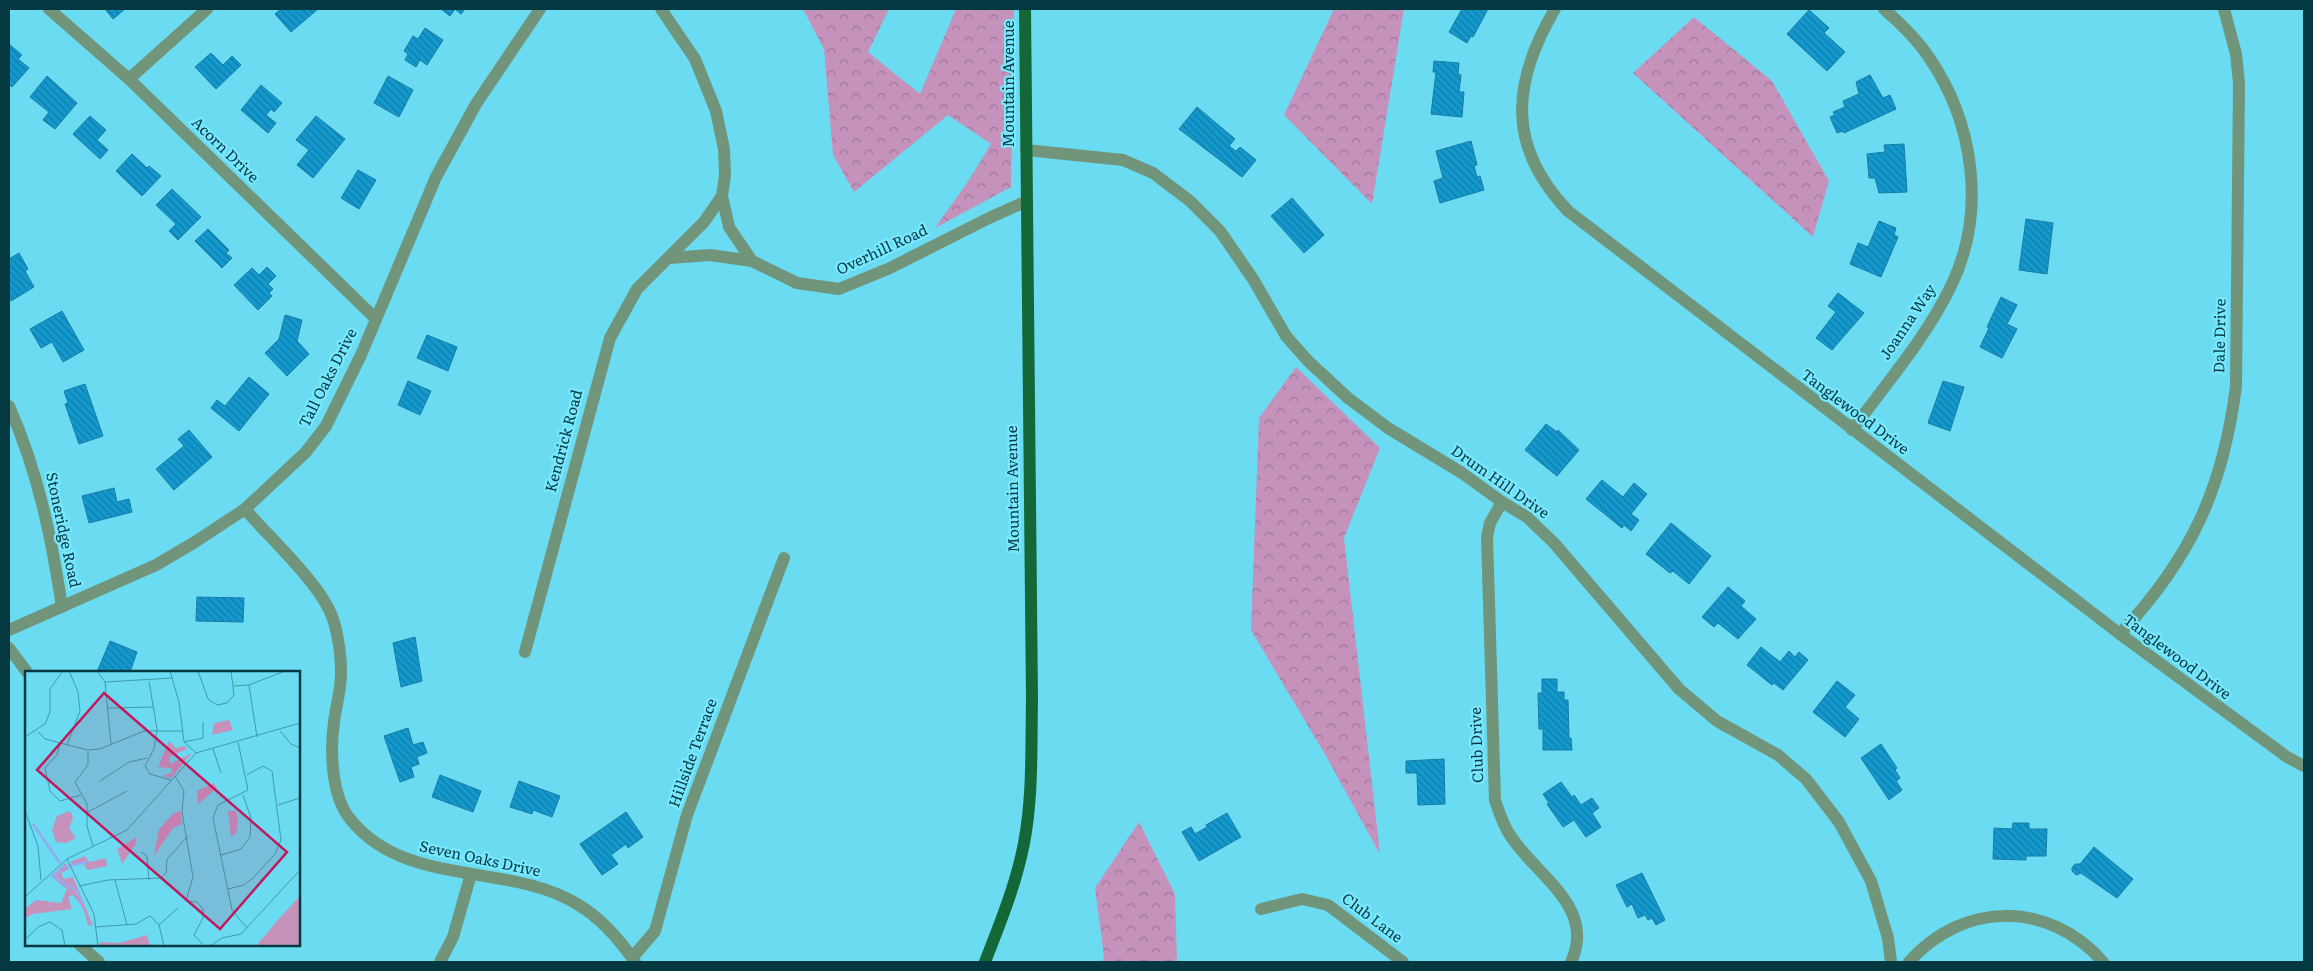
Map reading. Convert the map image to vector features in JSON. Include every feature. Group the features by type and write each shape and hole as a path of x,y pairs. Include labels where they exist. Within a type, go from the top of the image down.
{"main road":[{"name":"Mountain Avenue","path":"985,962 1010,899 1024,842 1030,785 1032,689 1025,9"}],"street":[{"name":"Acorn Drive","path":"49,9 129,79 375,318"},
{"path":"129,79 207,9"},
{"name":"Tall Oaks Drive","path":"9,630 156,565 245,510 306,452 326,426 361,355 436,177 476,104 540,9"},
{"path":"661,9 695,59 716,111 724,149 725,175 722,196 729,227 752,261"},
{"name":"Tanglewood Drive","path":"1555,9 1530,56 1522,102 1528,147 1548,188 1568,212 2120,634 2287,757 2304,766"},
{"name":"Joanna Way","path":"1852,430 1941,306 1960,262 1970,214 1970,166 1966,142 1951,96 1927,54 1911,35 1884,9"},
{"name":"Dale Drive","path":"2120,634 2147,606 2171,574 2192,539 2214,488 2231,426 2236,386 2239,83 2236,54 2224,9"},
{"name":"Drum Hill Drive","path":"1026,150 1122,160 1153,173 1190,200 1220,231 1253,278 1286,336 1308,361 1348,398 1388,428 1462,473 1502,502 1527,517 1554,542 1648,651 1662,671 1697,706 1717,721 1778,755 1806,779 1839,822 1871,881 1888,938 1891,962"},
{"name":"Kendrick Road","path":"524,652 610,338 638,289 704,222 722,196"},
{"name":"Overhill Road","path":"752,261 798,283 839,289 890,268 981,221 1027,201"},
{"path":"670,258 710,254 752,261"},
{"name":"Stoneridge Road","path":"9,406 23,438 42,496 62,606"},
{"name":"Club Drive","path":"1502,502 1490,523 1487,537 1495,800 1510,835 1558,889 1569,905 1577,937 1572,962"},
{"name":"Seven Oaks Drive","path":"245,510 323,597 332,616 342,670 334,725 332,767 339,796 350,820 378,845 409,861 540,888 576,903 599,919 634,960"},
{"name":"Hillside Terrace","path":"634,960 655,931 687,815 784,558"},
{"path":"9,648 26,671"},
{"path":"440,962 453,937 471,874"},
{"name":"Club Lane","path":"1261,909 1302,899 1328,905 1403,962"},
{"path":"1909,962 1918,952 1950,928 1980,918 2009,914 2037,919 2064,930 2088,946 2103,962"},
{"path":"81,946 99,962"}],"green space":[{"path":"803,9 889,9 868,52 920,94 956,9 1014,9 1011,187 935,228 969,180 991,144 948,115 854,192 833,155 824,49"},
{"path":"1334,9 1404,9 1372,204 1284,115"},
{"path":"1694,17 1772,81 1829,181 1813,237 1633,73"},
{"path":"1296,367 1380,448 1344,538 1380,854 1326,756 1251,630 1259,418"},
{"path":"1139,822 1175,894 1177,962 1102,962 1104,956 1095,888"}],"building":[{"path":"105,9 125,9 113,19"},
{"path":"281,9 318,9 291,32 275,14"},
{"path":"441,9 455,9 450,16"},
{"path":"455,9 465,9 461,14"},
{"path":"1462,9 1488,9 1473,37 1471,36 1467,43 1449,32"},
{"path":"1809,10 1829,28 1824,33 1845,52 1827,71 1787,34"},
{"path":"425,28 443,40 427,65 420,60 416,67 405,60 408,54 404,51 413,36 418,39"},
{"path":"9,44 22,55 18,59 29,68 12,87 9,84"},
{"path":"211,53 223,65 232,56 241,65 216,89 195,67"},
{"path":"1434,61 1459,63 1458,74 1461,75 1459,92 1464,92 1462,117 1431,114 1436,72 1433,72"},
{"path":"1870,75 1883,98 1890,95 1896,109 1844,133 1843,131 1837,133 1830,117 1835,115 1833,112 1845,107 1843,101 1859,94 1856,82"},
{"path":"47,76 77,103 55,129 43,120 49,112 30,97"},
{"path":"388,76 413,90 399,117 374,103"},
{"path":"261,85 282,103 274,112 271,109 266,115 276,123 268,133 241,110"},
{"path":"1197,107 1235,139 1229,146 1236,151 1240,147 1256,160 1242,177 1179,129"},
{"path":"90,116 106,130 97,140 108,150 100,159 73,134"},
{"path":"316,116 345,139 313,178 297,165 309,150 296,140"},
{"path":"1471,141 1477,165 1474,166 1477,177 1480,176 1484,190 1440,203 1434,181 1443,178 1436,151"},
{"path":"1904,144 1907,192 1879,193 1875,178 1869,178 1867,154 1885,152 1884,145"},
{"path":"132,154 147,168 149,166 161,176 142,196 116,171"},
{"path":"358,170 376,180 359,209 341,198"},
{"path":"172,189 201,217 178,240 169,231 176,224 156,205"},
{"path":"1292,198 1324,235 1304,253 1271,216"},
{"path":"2026,219 2053,223 2047,274 2019,270"},
{"path":"1879,221 1896,228 1894,235 1898,237 1881,277 1850,264 1858,243 1868,247"},
{"path":"208,229 229,250 226,253 232,258 222,268 195,241"},
{"path":"19,253 28,269 25,271 34,287 11,301 9,296 9,259"},
{"path":"267,267 276,276 268,284 273,289 269,293 272,296 258,310 234,285 252,268 259,275"},
{"path":"1838,293 1864,313 1832,350 1816,338 1836,312 1828,306"},
{"path":"2001,297 2017,305 2007,324 2017,329 2002,358 1980,347"},
{"path":"62,311 84,350 63,362 52,342 41,348 30,329"},
{"path":"285,315 302,320 297,341 309,354 287,376 265,353 279,339"},
{"path":"427,335 457,347 448,371 417,358"},
{"path":"249,377 269,394 239,431 211,408 217,400 225,406"},
{"path":"408,381 431,391 420,415 398,405"},
{"path":"1943,381 1964,387 1950,431 1928,423"},
{"path":"85,384 103,436 79,444 65,404 68,403 64,391"},
{"path":"1546,424 1557,432 1558,430 1579,450 1557,476 1525,450"},
{"path":"189,430 212,457 174,490 156,469 184,446 178,439"},
{"path":"1602,480 1623,497 1634,483 1647,494 1631,514 1639,520 1631,531 1624,525 1622,528 1586,499"},
{"path":"114,488 117,502 129,499 132,512 89,523 82,496"},
{"path":"1671,523 1711,556 1689,584 1673,571 1670,573 1646,554"},
{"path":"1728,587 1745,601 1741,606 1756,619 1738,639 1718,623 1714,627 1702,617"},
{"path":"197,597 244,598 243,622 196,621"},
{"path":"415,637 422,681 401,687 393,643"},
{"path":"110,641 137,652 130,671 97,671"},
{"path":"1761,647 1780,662 1789,651 1795,657 1799,652 1808,660 1783,690 1774,683 1772,685 1747,665"},
{"path":"1542,679 1557,679 1557,692 1564,692 1564,700 1568,700 1569,738 1571,738 1572,750 1543,750 1543,729 1539,729 1538,693 1542,693"},
{"path":"1837,681 1855,695 1845,707 1859,719 1845,737 1813,712"},
{"path":"408,728 413,745 423,742 427,753 417,757 419,764 411,767 414,777 400,782 384,736"},
{"path":"1881,744 1897,768 1895,770 1900,778 1896,781 1902,790 1889,800 1861,758"},
{"path":"1444,759 1445,804 1418,805 1417,773 1406,773 1406,761"},
{"path":"440,775 481,791 473,812 432,797"},
{"path":"519,781 560,796 552,817 533,810 532,814 510,807"},
{"path":"1561,782 1572,797 1574,795 1581,805 1592,798 1599,808 1592,813 1601,827 1586,837 1574,820 1563,827 1547,804 1549,803 1543,794"},
{"path":"626,812 643,837 628,848 626,844 611,855 618,864 602,875 580,844"},
{"path":"1227,813 1241,837 1199,861 1182,832 1191,827 1195,834"},
{"path":"2013,823 2029,823 2029,829 2047,829 2046,856 2026,856 2026,860 1993,859 1994,828 2012,829"},
{"path":"2094,847 2133,879 2117,898 2081,873 2076,875 2072,871 2075,864 2080,864"},
{"path":"1642,873 1665,920 1656,925 1652,918 1648,920 1645,915 1638,918 1632,904 1627,907 1616,885"}]}
